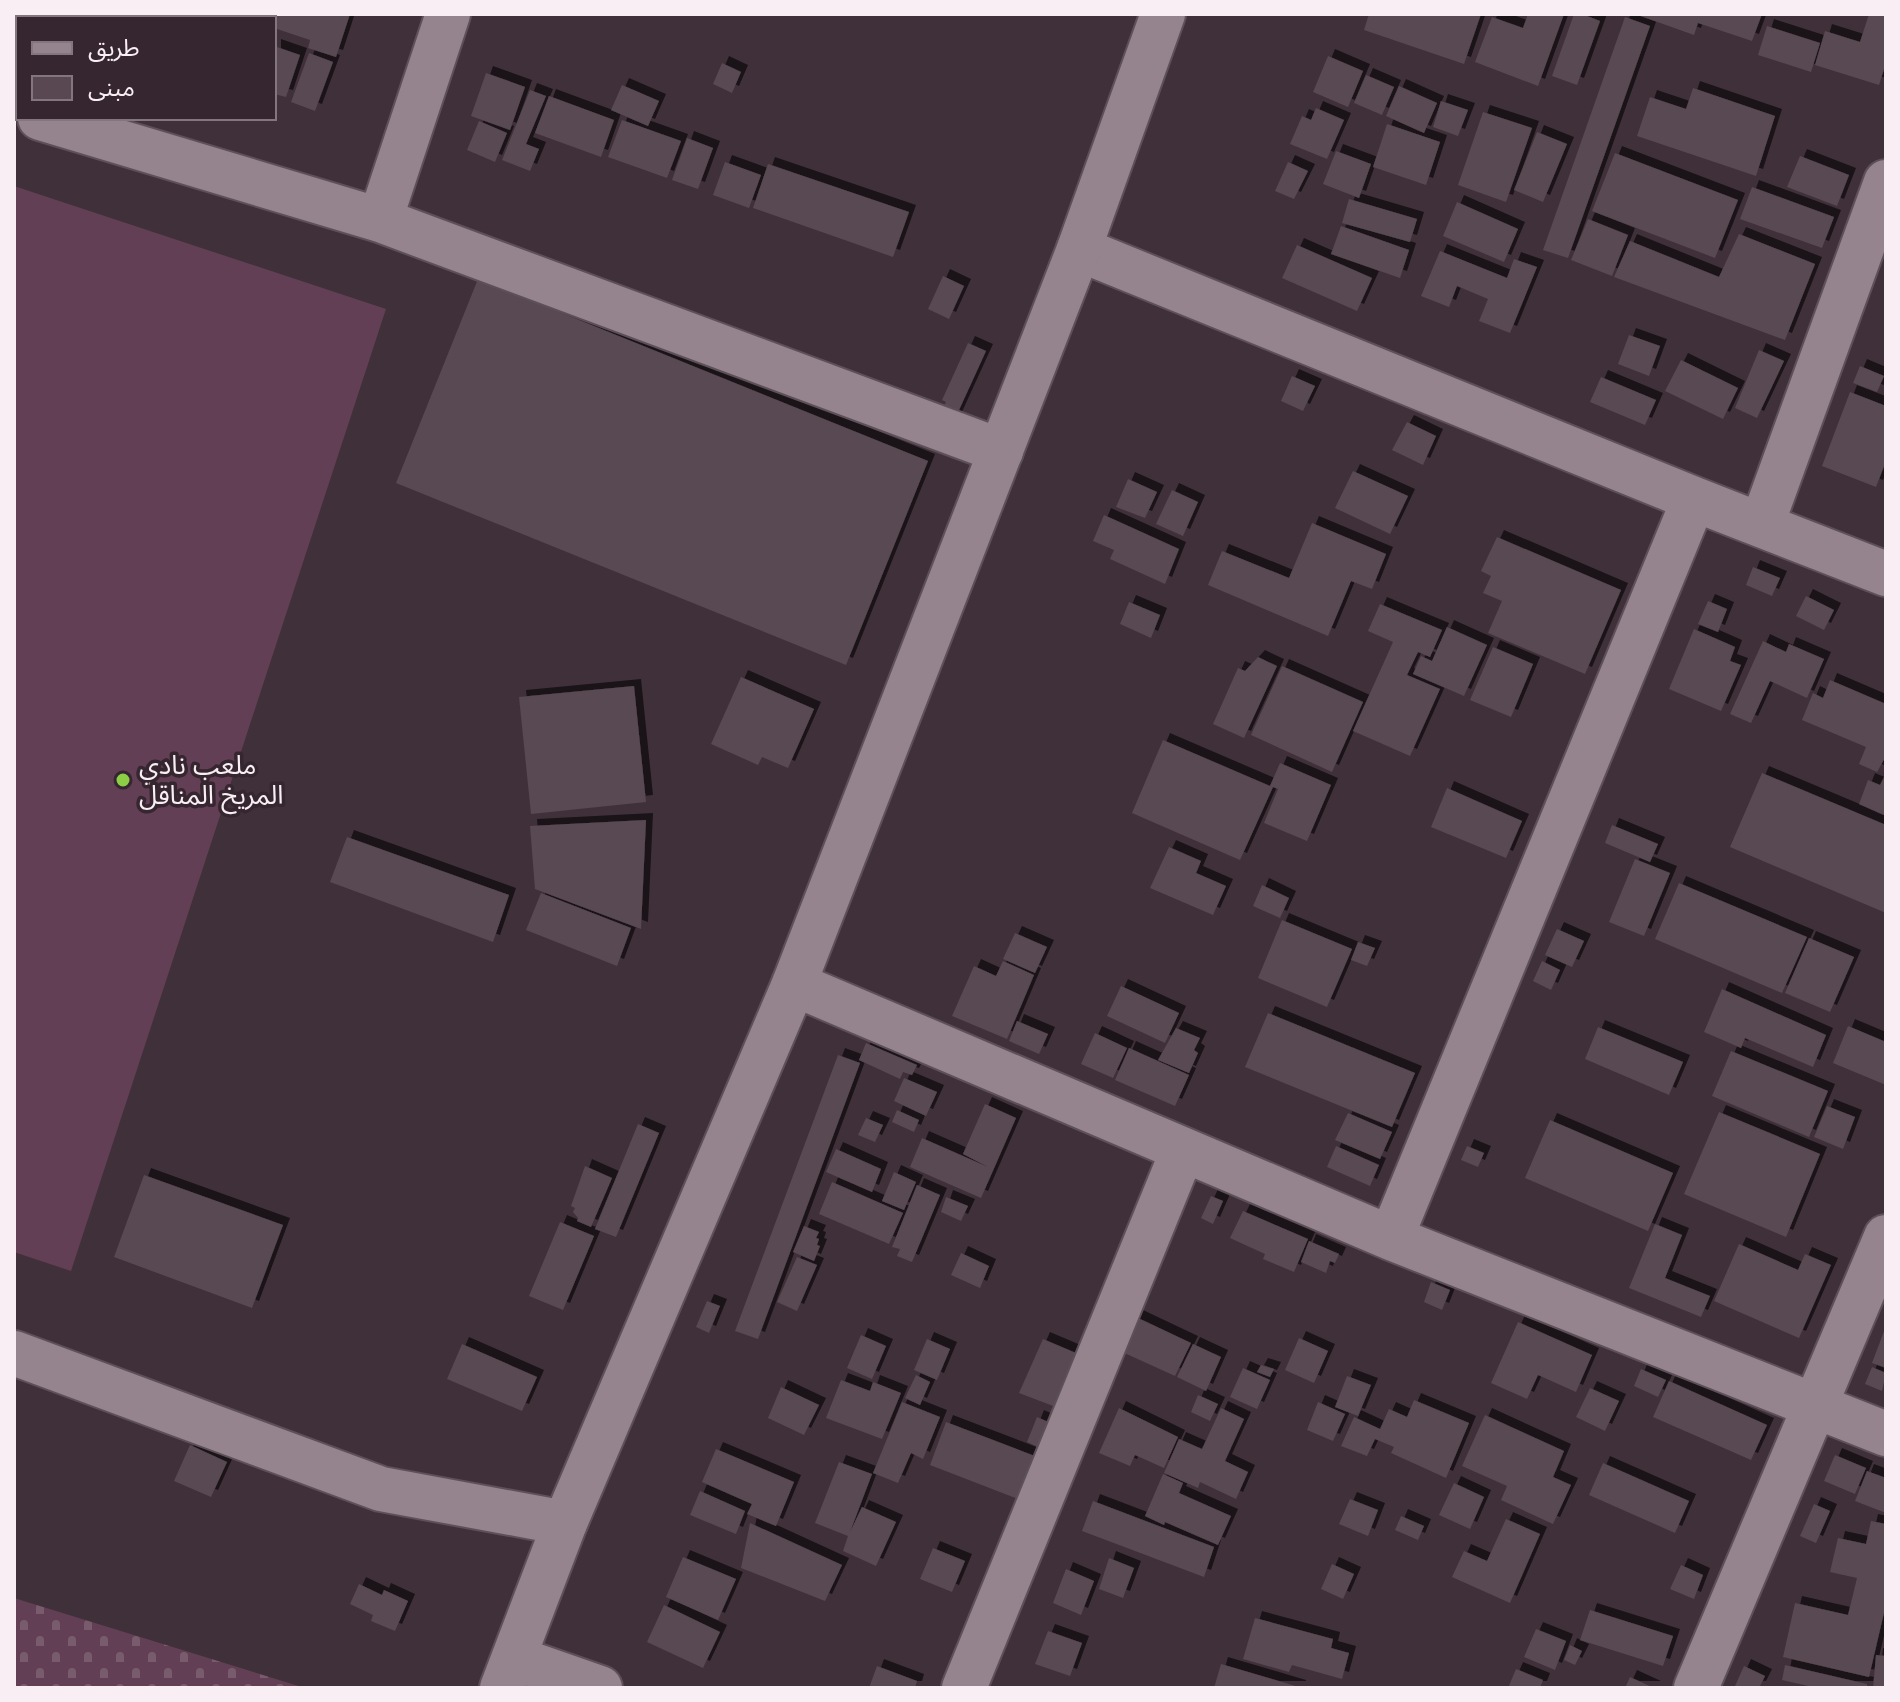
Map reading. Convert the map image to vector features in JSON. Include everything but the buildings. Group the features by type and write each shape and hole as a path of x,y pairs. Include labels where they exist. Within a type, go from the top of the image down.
{"street":[{"path":"380,220 448,14"},
{"path":"600,1688 508,1673 565,1523 794,984 1079,249 1163,14"},
{"path":"47,120 380,220 1001,451"},
{"path":"1762,524 1886,182"},
{"path":"1079,249 1886,574"},
{"path":"1391,1238 1694,499"},
{"path":"794,984 1391,1238 1886,1434"},
{"path":"964,1688 1183,1150"},
{"path":"1696,1688 1886,1237"},
{"path":"14,1353 381,1489 565,1523"}],"green space":[{"name":"ملعب نادي المريخ المناقل","path":"14,186 386,309 71,1271 14,1252"},
{"path":"14,1598 305,1688 14,1688"}],"place":[{"name":"ملعب نادي المريخ المناقل","path":"123,780"}]}
